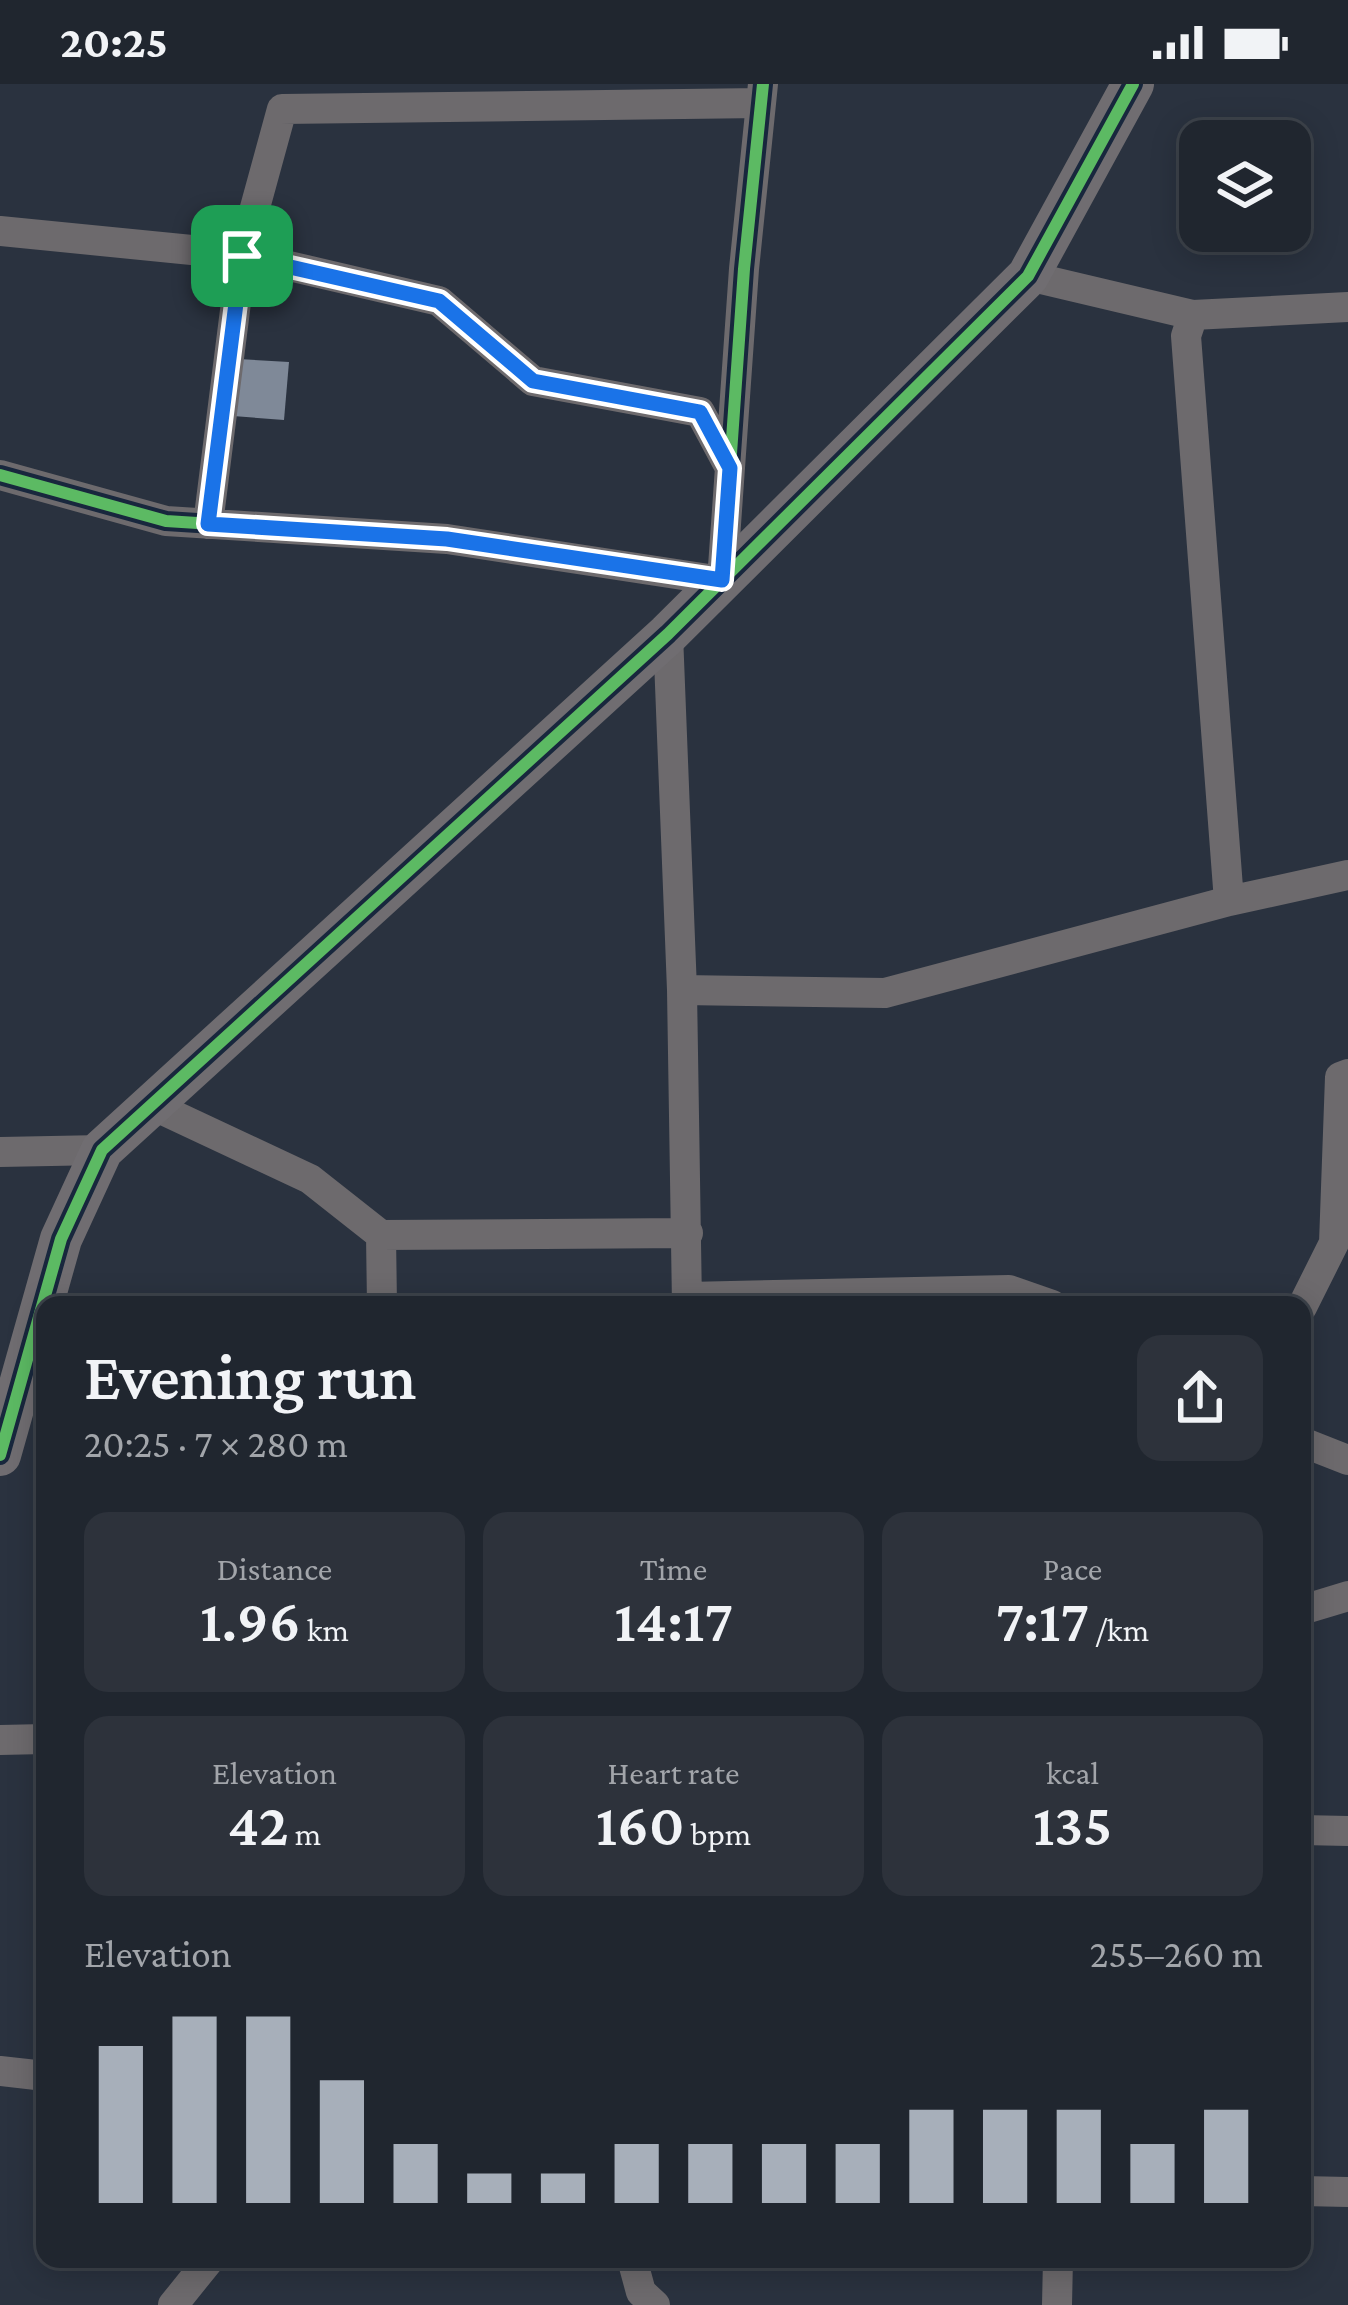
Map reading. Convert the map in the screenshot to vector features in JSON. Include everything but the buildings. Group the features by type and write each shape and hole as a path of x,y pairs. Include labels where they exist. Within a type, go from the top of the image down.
{"street":[{"path":"41,1296 102,1150 668,634 1028,276 1133,84"},
{"path":"208,524 242,256 282,109 762,94 722,580"},
{"path":"0,231 242,256 439,301 533,381 700,412 730,468"},
{"path":"1028,276 1193,315 1348,307"},
{"path":"1193,315 1186,336 1229,902"},
{"path":"0,475 166,521 447,539 722,580"},
{"path":"668,634 682,990 687,1296"},
{"path":"682,990 885,994 1348,875"},
{"path":"1308,1296 1334,1244 1340,1077 1348,1074"},
{"path":"152,1105 310,1179 381,1235 688,1233"},
{"path":"0,1152 102,1150"},
{"path":"381,1235 382,1296"},
{"path":"834,1296 1010,1290 1027,1296"},
{"path":"0,1455 10,1381 36,1309"},
{"path":"1311,1446 1348,1460"},
{"path":"1311,1607 1348,1596"},
{"path":"0,1740 36,1739"},
{"path":"1311,1830 1348,1831"},
{"path":"0,2071 36,2075"},
{"path":"1311,2191 1348,2192"},
{"path":"173,2305 203,2268"},
{"path":"635,2268 644,2300"},
{"path":"1057,2305 1058,2268"}],"cycle path":[{"path":"0,475 166,521 447,539 722,581 744,269 763,84"},
{"path":"45,1296 61,1239 102,1150 668,634 1028,276 1133,84"},
{"path":"0,1455 36,1328"}],"route":[{"path":"242,256 439,301 533,381 700,412 730,468 722,580 447,539 208,524 242,256"}]}
